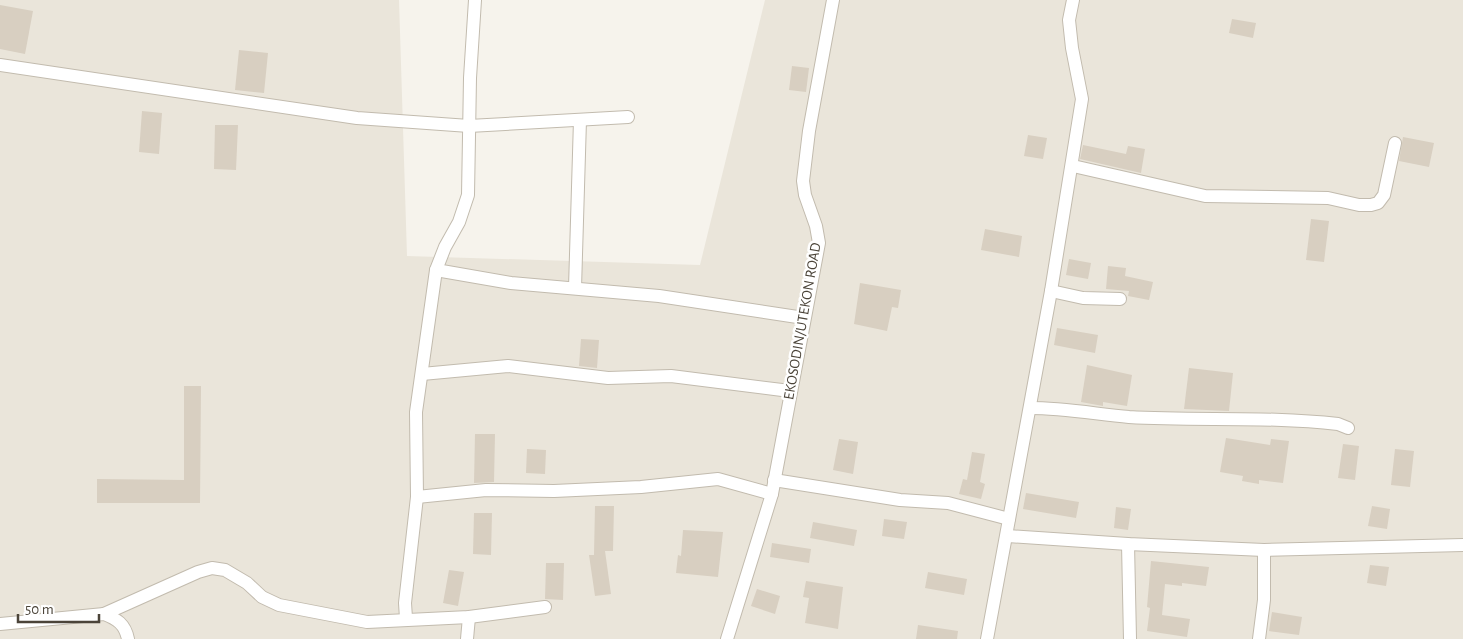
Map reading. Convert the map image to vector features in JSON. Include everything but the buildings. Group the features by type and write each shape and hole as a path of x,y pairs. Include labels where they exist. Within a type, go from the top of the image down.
{"street":[{"path":"406,618 405,603 417,496 416,412 436,270 445,246 459,222 468,195 475,0"},
{"name":"EKOSODIN/UTEKON ROAD","path":"726,639 772,494 818,244 816,226 804,195 803,181 809,131 833,0"},
{"path":"987,639 1008,536 1009,518 1073,166 1082,99 1072,48 1069,20 1073,0"},
{"path":"0,65 357,118 469,126 628,117"},
{"path":"575,288 580,120"},
{"path":"1073,166 1205,196 1328,198 1359,205 1372,205 1378,203 1384,195 1395,144"},
{"path":"436,270 510,283 658,296 804,318"},
{"path":"1051,291 1083,298 1120,299"},
{"path":"422,374 508,366 608,378 672,376 790,391"},
{"path":"1030,408 1057,408 1129,417 1269,418 1338,424 1348,428"},
{"path":"417,496 486,490 554,491 641,487 718,479 772,494"},
{"path":"774,480 900,500 948,503 1009,518"},
{"path":"1008,536 1264,550 1463,545"},
{"path":"1128,544 1130,639"},
{"path":"1259,639 1264,600 1264,550"},
{"path":"0,624 104,614 198,572 212,568 225,570 247,583 262,597 279,605 367,622 406,618 469,617 545,607"},
{"path":"104,614 118,620 126,630 128,639"},
{"path":"467,639 469,617"}],"shaded area":[{"path":"0,0 399,0 407,256 700,265 765,0 1463,0 1463,639 0,639"}]}
